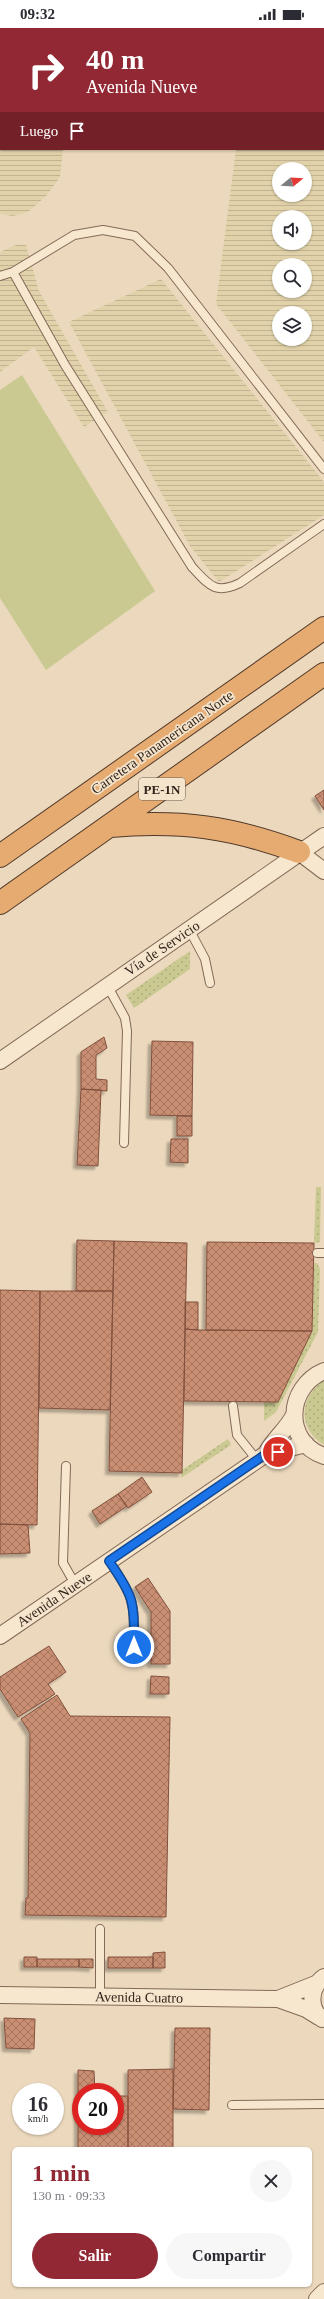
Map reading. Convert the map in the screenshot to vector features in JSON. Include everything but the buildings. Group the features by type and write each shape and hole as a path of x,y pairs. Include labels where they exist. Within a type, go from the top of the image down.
{"highway":[{"name":"Carretera Panamericana Norte","path":"0,856 324,628"},
{"name":"PE-1N","path":"0,903 324,674"},
{"path":"110,826 154,822 214,827 265,839 299,852"}],"street":[{"name":"Vía de Servicio","path":"0,1061 107,985 324,836"},
{"path":"299,852 324,871"},
{"path":"323,1457 300,1438 295,1424 294,1415 297,1396 305,1384 315,1375 324,1371"},
{"name":"Avenida Nueve","path":"261,1457 272,1442 286,1428 294,1415"},
{"name":"Avenida Nueve","path":"0,1636 261,1457 306,1444"},
{"path":"322,1978 312,1994 312,2002 322,2018"},
{"name":"Avenida Cuatro","path":"278,1999 322,1978"},
{"name":"Avenida Cuatro","path":"0,1995 278,1999 306,2009 322,2018"}],"lane":[{"path":"0,276 13,272 74,236 104,230 135,236 168,268 324,469"},
{"path":"13,272 64,365 192,567 206,582 217,589 228,588 240,583 324,524"},
{"path":"189,929 205,959 210,984"},
{"path":"107,985 125,1018 127,1031 124,1143"},
{"path":"233,1406 237,1435 261,1457"},
{"path":"66,1466 63,1563 75,1584"},
{"path":"109,1561 128,1588 132,1598 134,1647"},
{"path":"100,1929 100,1996"},
{"path":"232,2105 324,2104"}],"shaded area":[{"path":"0,150 63,150 60,177 47,195 28,212 13,216 0,214"},
{"path":"236,150 324,150 324,442 216,304"},
{"path":"16,245 26,245 39,291 108,412 84,427 34,347 0,372 0,252"},
{"path":"161,279 324,482 324,515 219,582 190,546 69,322"}],"green space":[{"path":"22,375 155,591 46,670 0,598 0,390"},
{"path":"190,951 190,969 134,1008 126,995"},
{"path":"316,1187 321,1187 320,1242 314,1243"},
{"path":"314,1263 317,1263 320,1269 318,1332 276,1412 264,1421 264,1402 278,1402 312,1331"},
{"path":"324,1380 324,1445 315,1438 309,1430 304,1413 310,1395"},
{"path":"228,1439 231,1445 181,1478 182,1470"}],"route":[{"path":"134,1647 134,1611 132,1598 128,1588 109,1561 266,1454 278,1452"}]}
